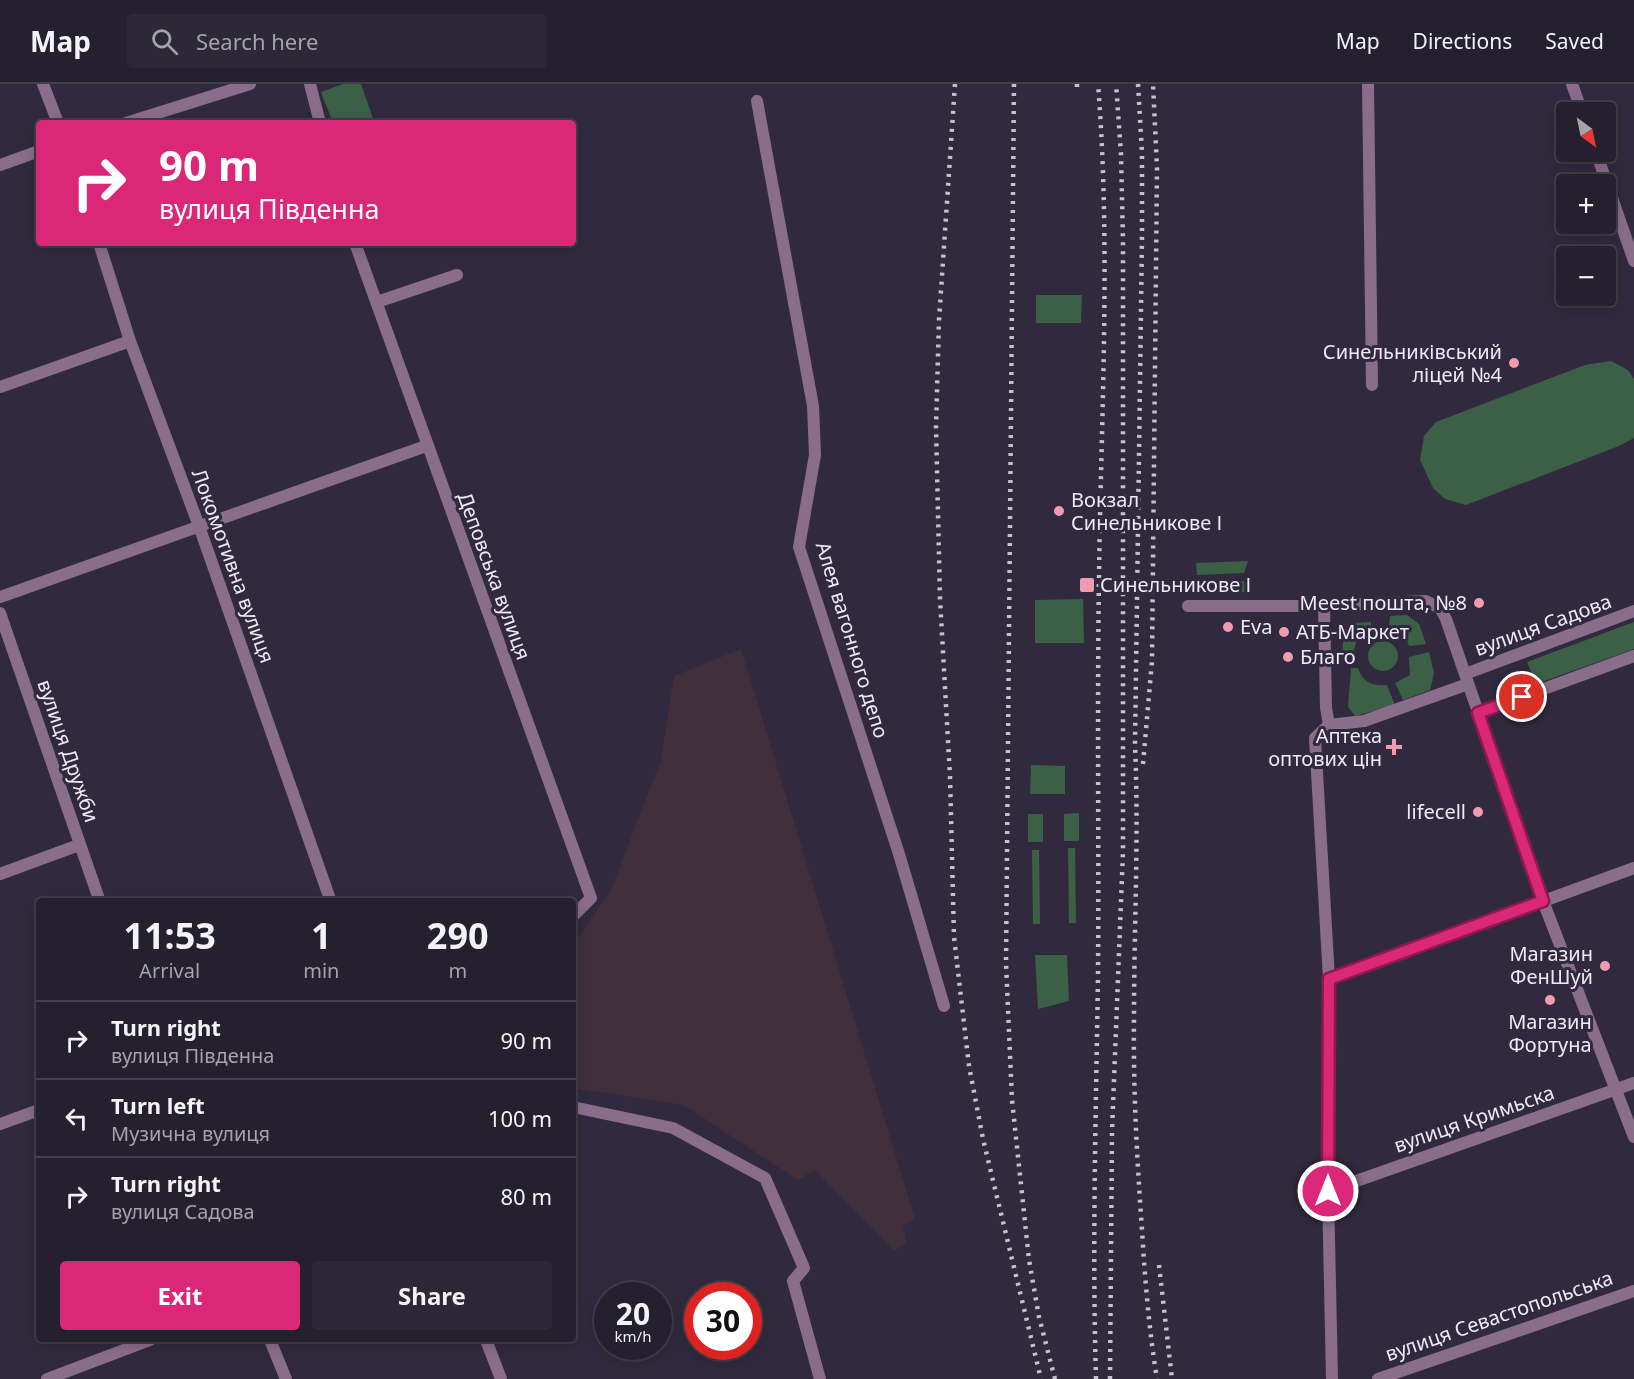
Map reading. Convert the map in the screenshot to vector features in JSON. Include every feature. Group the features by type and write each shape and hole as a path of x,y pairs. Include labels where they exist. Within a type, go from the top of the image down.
{"street":[{"path":"43,84 57,120"},
{"path":"135,120 249,84"},
{"path":"310,84 319,120"},
{"path":"1368,84 1372,385"},
{"path":"1572,84 1578,102"},
{"name":"Алея вагонного депо","path":"757,101 813,406 815,455 799,547 899,854 944,1006"},
{"path":"0,165 36,152"},
{"path":"1600,162 1631,243 1634,261"},
{"name":"Локомотивна вулиця","path":"100,246 130,340 199,526 330,898"},
{"name":"Деповська вулиця","path":"356,246 426,446 591,898 576,913"},
{"path":"377,302 457,275"},
{"path":"0,387 130,340"},
{"path":"0,597 426,446"},
{"path":"1188,606 1324,606 1426,601 1440,608 1446,619 1543,901 1634,1137"},
{"path":"1324,606 1326,708 1329,725 1315,738 1329,979 1328,1191 1332,1379"},
{"name":"вулиця Садова","path":"1329,725 1364,721 1634,611"},
{"name":"вулиця Дружби","path":"0,613 99,898"},
{"path":"1478,713 1634,656"},
{"path":"0,874 79,845"},
{"path":"1329,979 1634,868"},
{"name":"вулиця Кримьска","path":"1328,1191 1634,1083"},
{"path":"576,1108 673,1128 765,1178 804,1268 793,1281 820,1379"},
{"path":"0,1124 36,1111"},
{"name":"вулиця Севастопольська","path":"1378,1379 1634,1291"},
{"path":"47,1379 145,1342"},
{"path":"271,1342 286,1379"},
{"path":"487,1342 501,1379"}],"shaded area":[{"path":"741,649 915,1219 903,1226 906,1243 894,1251 815,1170 798,1180 684,1105 576,1088 576,941 611,890 661,760 674,676"}],"green space":[{"path":"343,84 361,84 374,120 332,120 321,92"},
{"path":"1036,295 1082,295 1081,323 1036,323"},
{"path":"1611,361 1628,370 1634,379 1634,438 1619,446 1466,505 1445,499 1433,488 1420,460 1424,436 1436,422 1585,365"},
{"path":"1248,561 1244,573 1197,575 1196,563"},
{"path":"1244,581 1249,592 1197,594 1197,582"},
{"path":"1083,599 1084,643 1035,643 1035,600"},
{"path":"1407,615 1419,624 1426,644 1409,646 1404,633 1389,629 1390,616"},
{"path":"1371,622 1371,630 1362,632 1353,654 1342,654 1344,632 1353,623"},
{"path":"1634,622 1634,649 1536,684 1527,662"},
{"path":"1383,641 1389,642 1397,650 1397,662 1389,670 1383,671 1377,670 1369,662 1368,656 1369,650 1377,642"},
{"path":"1429,652 1434,673 1430,690 1403,700 1395,683 1410,675 1409,657"},
{"path":"1351,668 1358,668 1365,680 1369,682 1387,685 1395,705 1355,716 1348,707"},
{"path":"1031,765 1065,766 1065,794 1030,794"},
{"path":"1079,813 1079,841 1064,841 1064,814"},
{"path":"1028,814 1043,814 1043,842 1028,842"},
{"path":"1068,848 1075,848 1076,923 1069,923"},
{"path":"1032,850 1039,850 1040,924 1033,924"},
{"path":"1035,955 1067,955 1069,1001 1038,1009"}],"railway":[{"path":"955,84 939,320 936,427 940,599 950,776 954,937 969,1066 983,1139 1041,1379"},
{"path":"1014,84 1006,963 1012,1100 1029,1260 1039,1317 1055,1379"},
{"path":"1096,1379 1094,1227 1098,976 1098,628 1105,269 1098,84"},
{"path":"1110,1379 1112,1131 1123,851 1123,241 1121,154 1116,84"},
{"path":"1138,84 1142,153 1142,236 1135,745 1134,1070 1144,1267 1157,1379"},
{"path":"1143,764 1152,661 1157,168 1153,84"},
{"path":"1159,1265 1172,1379"}],"place":[{"name":"Синельниківський ліцей №4","path":"1514,363"},
{"name":"Вокзал Синельникове І","path":"1059,511"},
{"name":"Синельникове І","path":"1087,585"},
{"name":"Meest пошта, №8","path":"1479,603"},
{"name":"Eva","path":"1228,627"},
{"name":"АТБ-Маркет","path":"1284,632"},
{"name":"Благо","path":"1288,657"},
{"name":"Аптека оптових цін","path":"1394,747"},
{"name":"lifecell","path":"1478,812"},
{"name":"Магазин ФенШуй","path":"1605,966"},
{"name":"Магазин Фортуна","path":"1550,1000"}],"route":[{"path":"1328,1191 1329,979 1543,901 1478,713 1522,697"}]}
